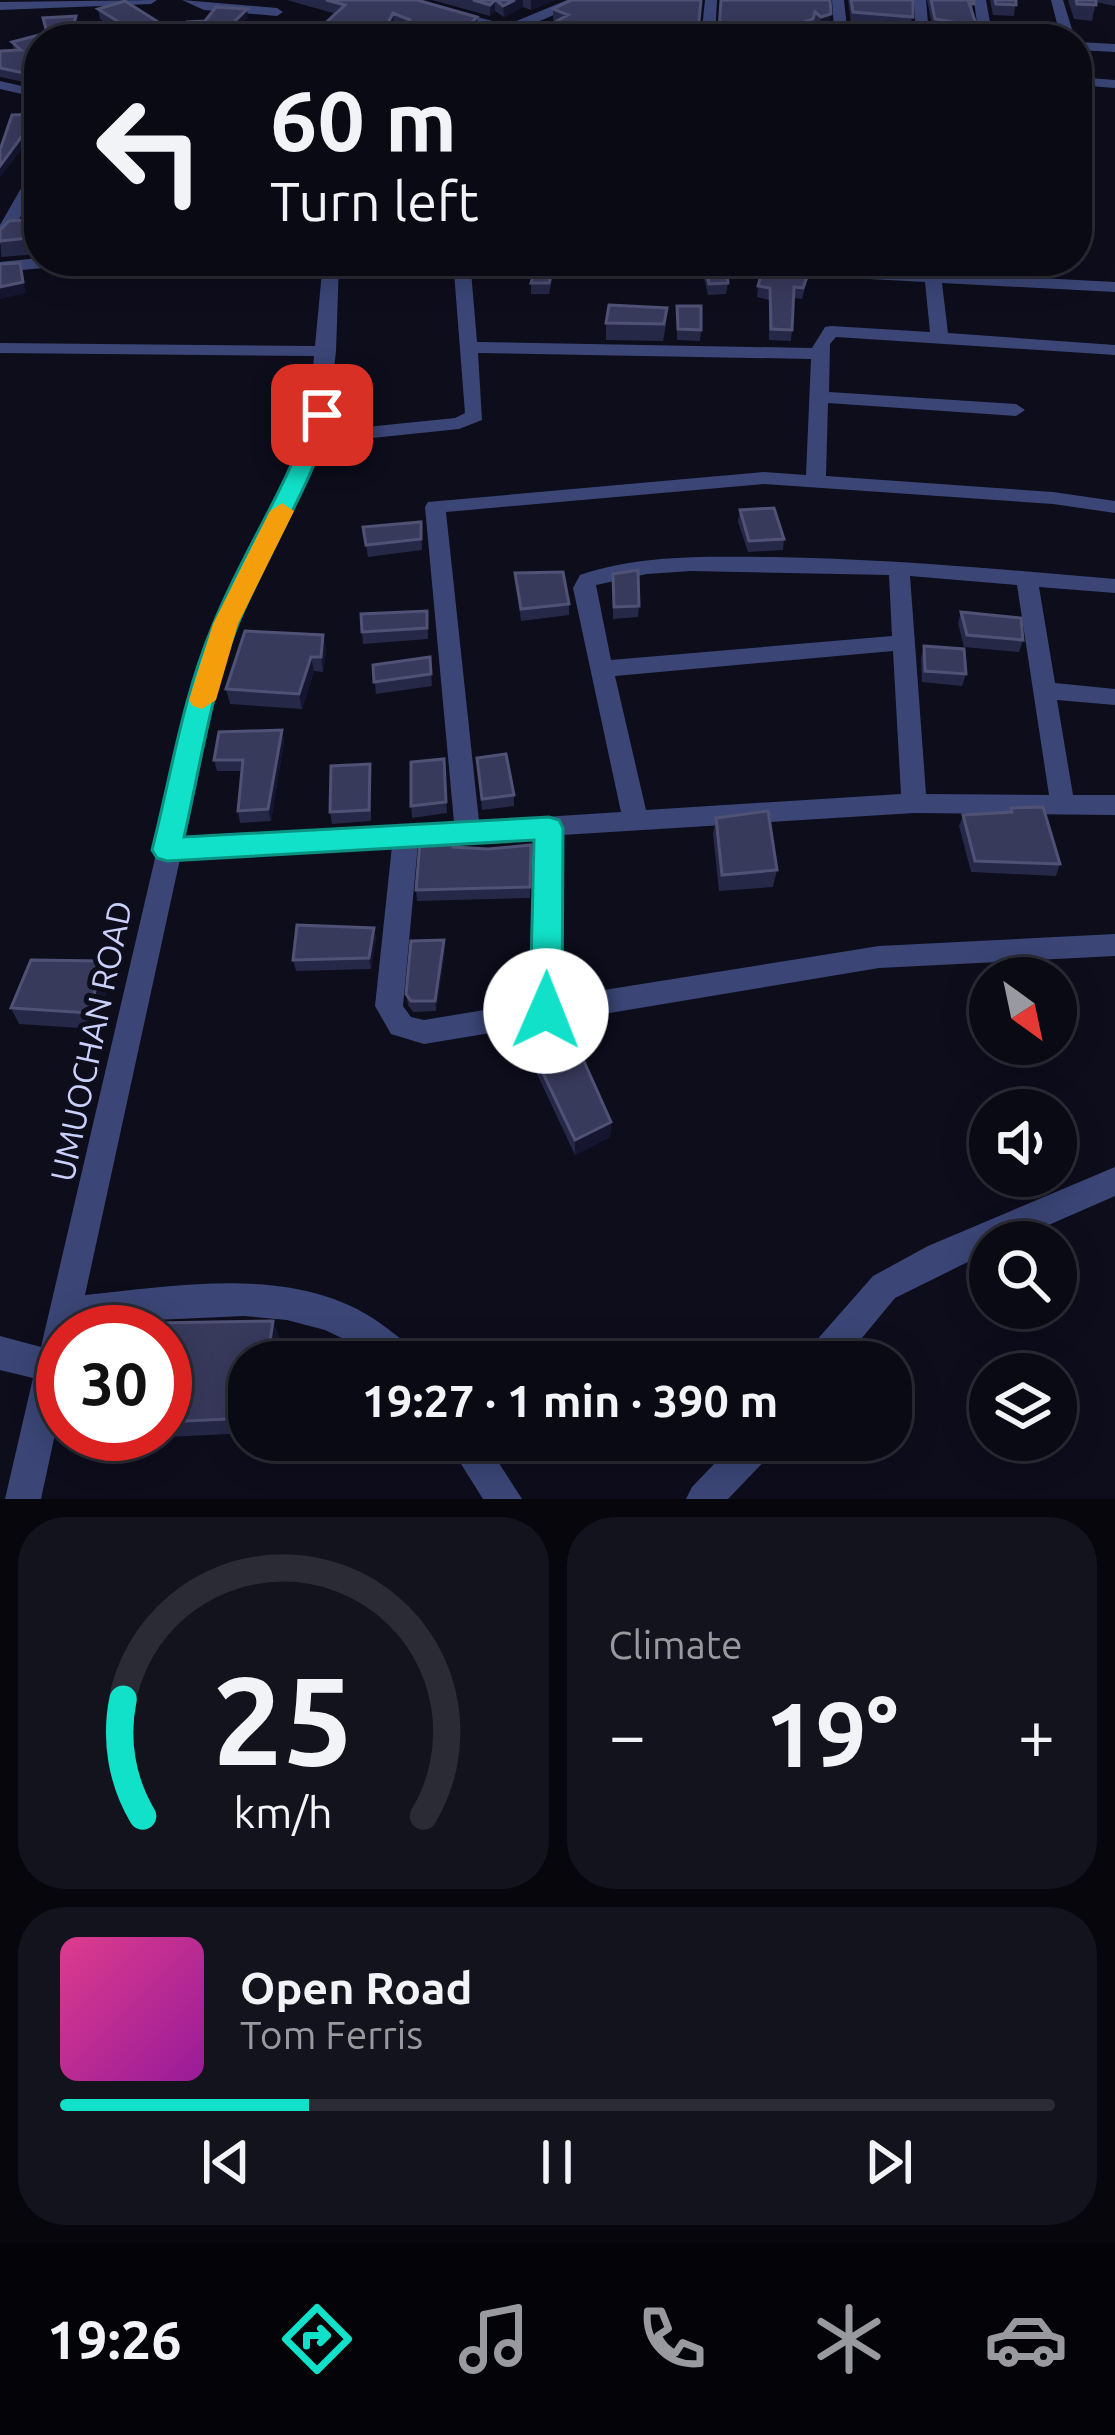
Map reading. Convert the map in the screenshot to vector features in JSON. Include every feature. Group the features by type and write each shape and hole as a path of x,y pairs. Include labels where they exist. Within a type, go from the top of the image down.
{"street":[{"path":"0,6 151,0"},
{"path":"188,0 204,6 278,12"},
{"path":"401,0 472,24"},
{"path":"525,24 580,0"},
{"path":"0,239 24,197"},
{"name":"UMUOCHAN ROAD","path":"68,1305 209,674 226,624 317,438 327,351 327,276"},
{"path":"317,438 469,422 476,416 463,276"},
{"path":"933,276 939,338"},
{"path":"950,276 1115,286"},
{"path":"816,480 824,335 1115,350"},
{"path":"472,347 821,354"},
{"path":"0,348 327,351"},
{"path":"819,397 1016,410"},
{"path":"468,834 435,507 718,479 816,480 1115,507"},
{"path":"636,822 584,588 599,573 761,564 899,568 1115,586"},
{"path":"899,568 914,803"},
{"path":"1028,580 1061,802"},
{"path":"602,669 901,643"},
{"path":"1042,690 1115,697"},
{"path":"167,850 914,803 1115,805"},
{"path":"546,1011 549,828"},
{"path":"406,837 389,1006 395,1023 404,1030 424,1032 879,957 1115,945"},
{"path":"838,1341 884,1287 939,1257 1115,1181"},
{"path":"162,1305 258,1298 315,1306 382,1341"},
{"path":"0,1353 36,1363"},
{"name":"UMUOCHAN ROAD","path":"23,1499 36,1442"},
{"path":"478,1461 504,1499"},
{"path":"704,1499 741,1461"}],"building":[{"path":"326,0 417,0 477,17 470,24 409,24 410,20 393,13 388,24 324,24 345,5"},
{"path":"572,0 701,0 699,24 551,24 568,15 553,9"},
{"path":"721,0 830,0 831,14 821,17 815,12 813,19 798,24 719,24"},
{"path":"851,0 913,0 913,17 853,12"},
{"path":"931,0 974,0 969,3 976,24 935,19"},
{"path":"995,0 1016,0 1016,5 996,4"},
{"path":"125,1 161,24 122,24 98,9"},
{"path":"216,7 247,9 232,24 187,24 205,21"},
{"path":"76,16 74,24 45,24 43,18"},
{"path":"24,39 24,73 0,68 0,51 21,50 12,42"},
{"path":"12,115 24,115 24,134 0,166 0,150"},
{"path":"24,220 24,239 0,241 0,230 9,221"},
{"path":"20,263 23,282 0,287 0,264"},
{"path":"533,276 551,276 549,283 531,283"},
{"path":"707,276 727,276 728,283 709,284"},
{"path":"761,276 807,276 803,288 794,287 792,330 771,329 770,288 758,286"},
{"path":"609,305 667,308 664,324 606,323"},
{"path":"677,306 701,306 701,330 678,329"},
{"path":"774,508 784,539 749,541 740,510"},
{"path":"421,522 421,539 366,545 363,527"},
{"path":"638,570 639,606 614,607 613,574"},
{"path":"563,572 569,604 521,609 515,573"},
{"path":"427,611 427,628 362,632 361,614"},
{"path":"961,612 1021,618 1023,640 967,635"},
{"path":"245,631 323,635 321,657 311,657 299,694 226,689"},
{"path":"924,646 964,649 966,674 925,671"},
{"path":"430,657 431,674 374,682 373,665"},
{"path":"282,730 268,809 238,811 243,760 214,760 219,732"},
{"path":"506,754 514,795 482,799 477,758"},
{"path":"444,759 446,802 411,806 411,762"},
{"path":"370,764 369,810 330,812 331,766"},
{"path":"1043,807 1060,864 975,861 963,815"},
{"path":"768,811 777,870 722,875 716,818"},
{"path":"454,840 453,847 531,845 530,887 416,890 420,842"},
{"path":"297,925 374,928 369,958 293,960"},
{"path":"444,940 435,1001 411,1001 406,994 411,941"},
{"path":"31,960 103,961 89,1013 11,1008"},
{"path":"570,1030 611,1122 575,1140 528,1042"},
{"path":"273,1321 270,1341 228,1341 228,1419 192,1421 192,1322"}],"slow traffic":[{"path":"202,700 226,624 282,511"}],"route":[{"path":"322,415 305,467 226,624 209,674 167,850 549,828 546,1011"}]}
